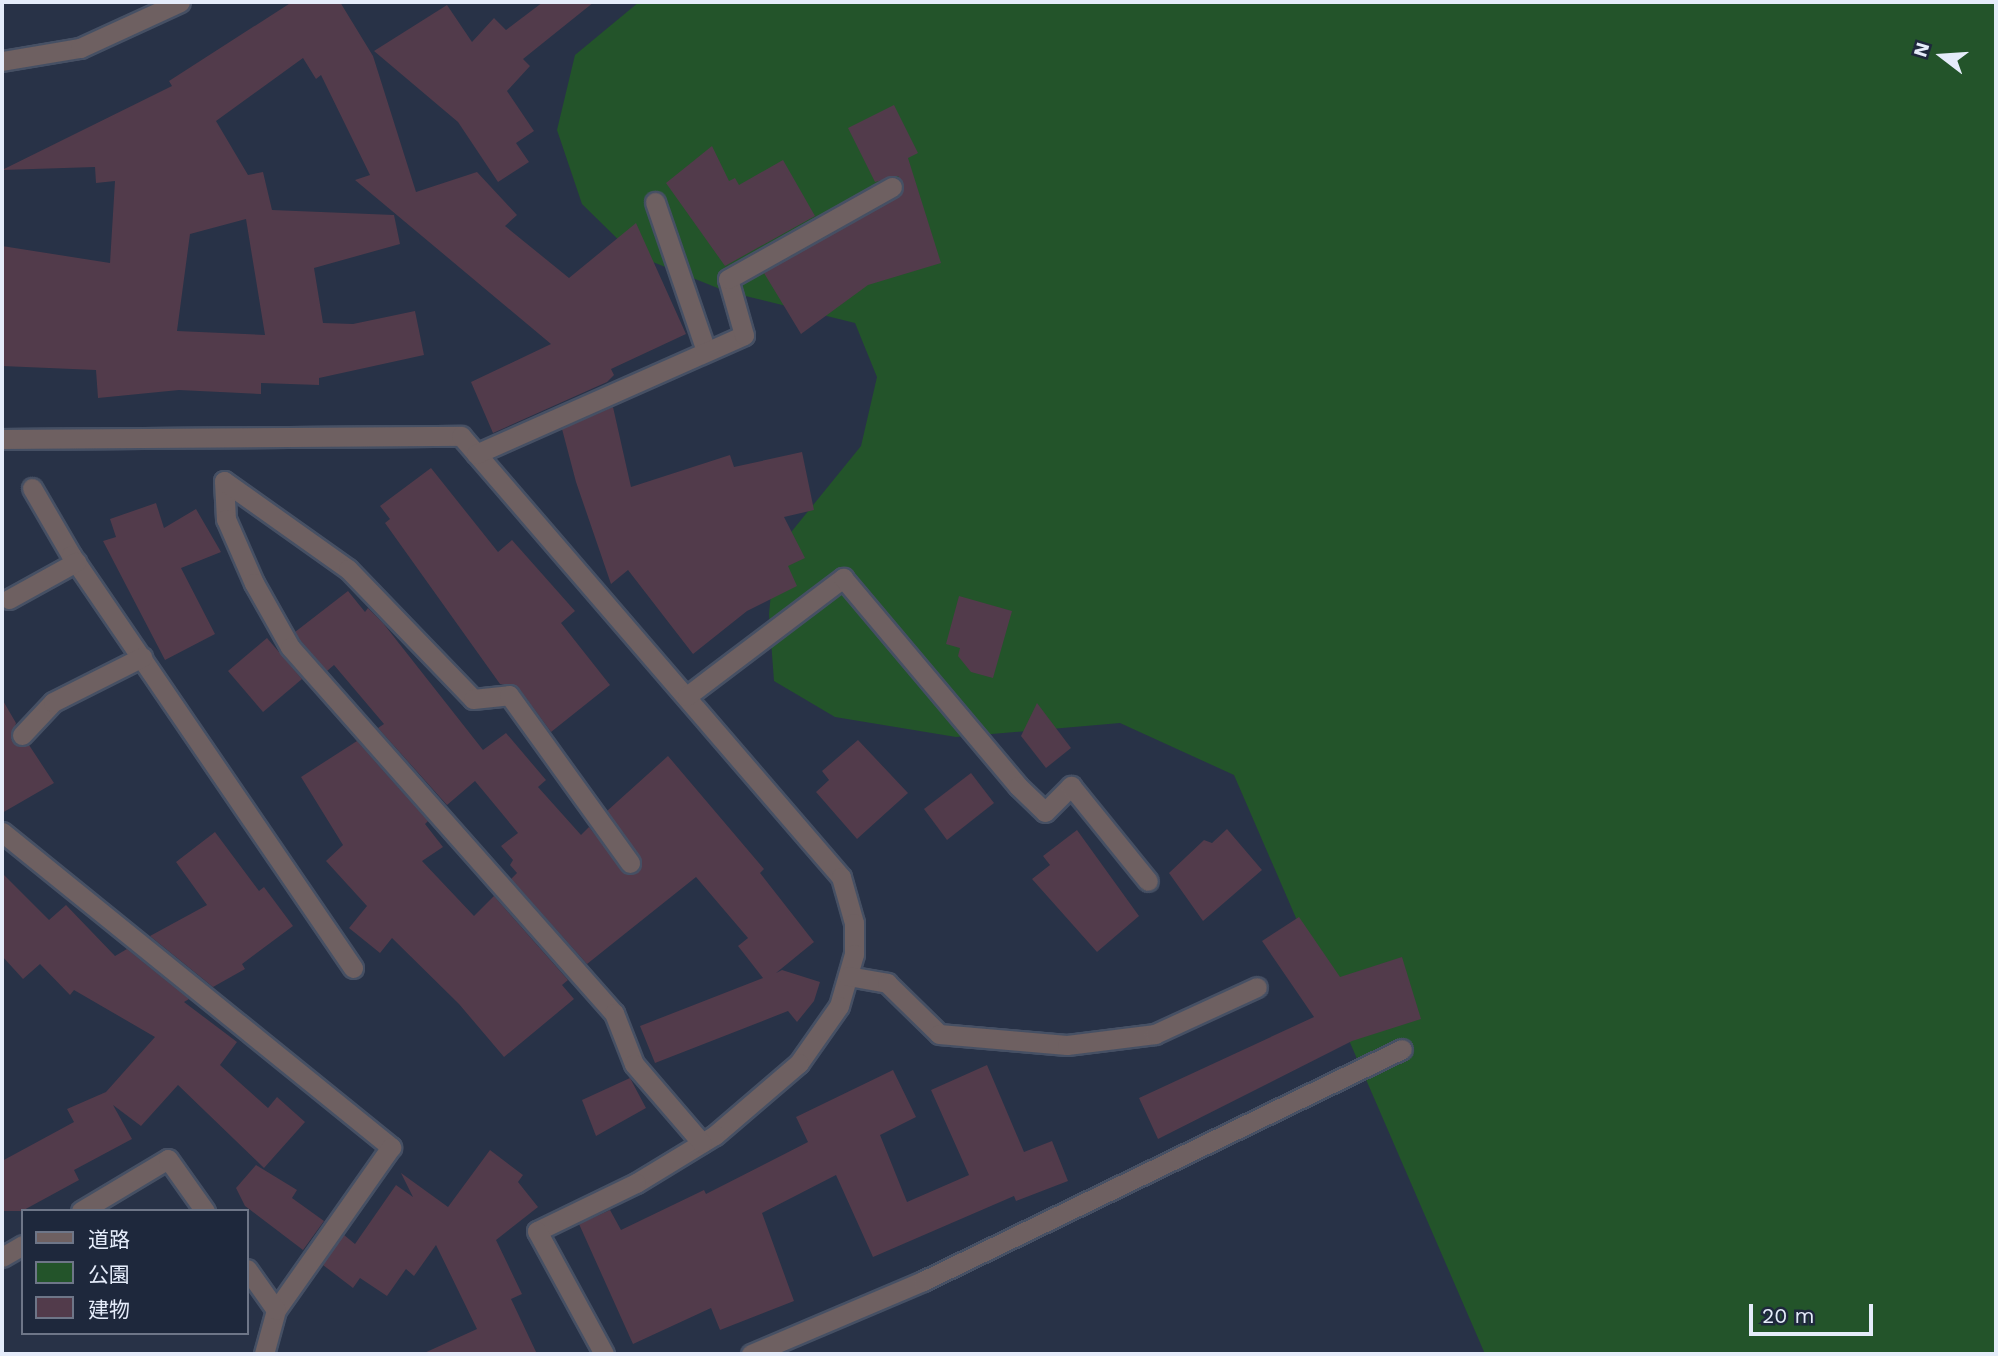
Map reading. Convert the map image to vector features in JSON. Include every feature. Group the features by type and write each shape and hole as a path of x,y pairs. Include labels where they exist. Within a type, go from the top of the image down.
{"street":[{"path":"2,61 80,48 180,2"},
{"path":"476,454 744,335 728,279 892,187"},
{"path":"655,202 706,351"},
{"path":"2,439 461,436 841,877 854,923 854,954 839,1006 799,1063 702,1143 636,1183 537,1231 604,1354"},
{"path":"630,863 509,695 473,699 348,569 224,481 226,519 254,583 290,647 614,1013 634,1064 702,1143"},
{"path":"32,488 76,562 353,968"},
{"path":"9,599 76,562"},
{"path":"687,696 843,578 1018,786 1045,812 1071,786 1147,881"},
{"path":"22,735 53,702 142,657"},
{"path":"2,832 391,1147 276,1310 264,1354"},
{"path":"848,976 887,983 939,1034 1067,1045 1155,1034 1257,987"},
{"path":"751,1354 923,1281 1402,1049"},
{"path":"83,1209 168,1159 204,1209"},
{"path":"2,1257 21,1245"},
{"path":"248,1270 276,1310"}],"green space":[{"path":"639,2 1996,2 1996,1354 1485,1354 1234,775 1120,723 956,737 835,717 774,681 769,614 775,552 861,446 877,377 855,323 725,291 633,254 582,204 557,130 575,55"}],"building":[{"path":"292,2 340,2 373,56 416,192 477,172 517,215 505,226 569,278 636,223 686,334 611,369 614,375 607,382 493,433 471,382 551,344 355,180 370,175 321,75 316,79 303,58 216,121 248,175 263,172 272,210 394,215 400,244 314,268 323,323 353,324 415,311 424,355 319,378 319,385 261,383 261,394 179,390 98,398 96,370 2,366 2,246 110,263 115,181 96,183 95,167 2,170 172,86 169,81","holes":["246,219 265,335 177,331 190,234"]},
{"path":"543,2 594,2 523,59 530,66 507,91 534,131 516,143 529,162 498,182 458,122 374,51 447,5 472,42 494,18 506,30"},
{"path":"894,105 918,153 908,158 941,263 868,285 801,334 764,273 902,194 904,186 898,176 875,182 848,128"},
{"path":"712,146 729,181 735,178 739,185 783,160 815,216 725,266 666,183"},
{"path":"613,407 631,487 730,455 734,467 802,452 814,510 784,517 805,558 788,566 797,586 747,611 693,654 628,570 611,584 576,482 562,429"},
{"path":"431,468 498,552 512,540 575,611 561,623 610,685 551,732 518,687 500,684 385,523 390,519 380,506"},
{"path":"156,503 164,528 196,509 221,552 181,568 215,634 165,660 103,541 116,537 110,519"},
{"path":"348,591 365,612 368,608 383,623 483,750 506,733 546,780 538,787 581,835 589,827 626,874 638,872 642,861 607,811 668,756 764,869 760,873 814,942 776,973 782,970 820,982 814,1001 797,1022 788,1011 655,1063 640,1026 763,978 738,946 748,938 696,877 587,964 511,879 517,873 510,865 513,860 501,846 518,833 475,781 447,805 378,728 384,724 334,665 327,671 300,640 295,632"},
{"path":"959,596 1012,611 993,678 971,672 958,656 960,648 946,644"},
{"path":"267,638 302,679 263,712 228,671"},
{"path":"2,699 16,723 11,739 19,747 29,745 54,783 2,813"},
{"path":"1037,703 1071,748 1046,768 1021,736"},
{"path":"858,740 908,793 857,839 816,792 829,780 822,771"},
{"path":"357,741 428,821 425,824 443,847 422,861 474,916 494,896 568,980 562,985 574,999 504,1057 459,1004 392,938 380,953 349,928 367,906 326,861 343,845 301,777"},
{"path":"971,773 994,803 947,840 924,809"},
{"path":"1227,829 1262,870 1203,921 1169,873 1204,840 1212,843"},
{"path":"1077,830 1139,916 1097,952 1032,879 1050,865 1043,856"},
{"path":"215,832 259,891 264,887 293,926 242,964 245,969 213,987 150,936 207,905 176,862"},
{"path":"2,873 49,920 66,905 115,956 127,949 189,999 184,1002 237,1042 220,1065 268,1108 277,1097 305,1122 264,1168 178,1085 141,1126 113,1105 132,1139 74,1170 79,1180 21,1211 2,1211 2,1161 74,1122 67,1109 106,1092 155,1037 74,990 70,995 40,964 23,979 2,956"},
{"path":"1299,917 1340,977 1402,957 1421,1019 1352,1041 1158,1139 1139,1098 1314,1017 1262,941"},
{"path":"987,1065 1024,1152 1052,1141 1068,1181 1016,1201 1014,1196 873,1257 836,1175 762,1213 794,1301 720,1330 711,1308 633,1344 579,1224 610,1210 621,1230 704,1190 706,1194 808,1142 796,1117 893,1070 916,1117 880,1135 907,1202 969,1175 931,1090"},
{"path":"630,1078 646,1108 596,1136 582,1100"},
{"path":"490,1150 523,1175 518,1182 538,1207 496,1240 522,1294 511,1299 537,1354 422,1354 477,1329 436,1245 414,1276 406,1269 387,1296 360,1278 353,1288 323,1265 344,1235 355,1244 396,1185 413,1197 401,1173 448,1207"},
{"path":"256,1165 297,1190 292,1198 324,1221 303,1250 245,1206 236,1188"}]}
